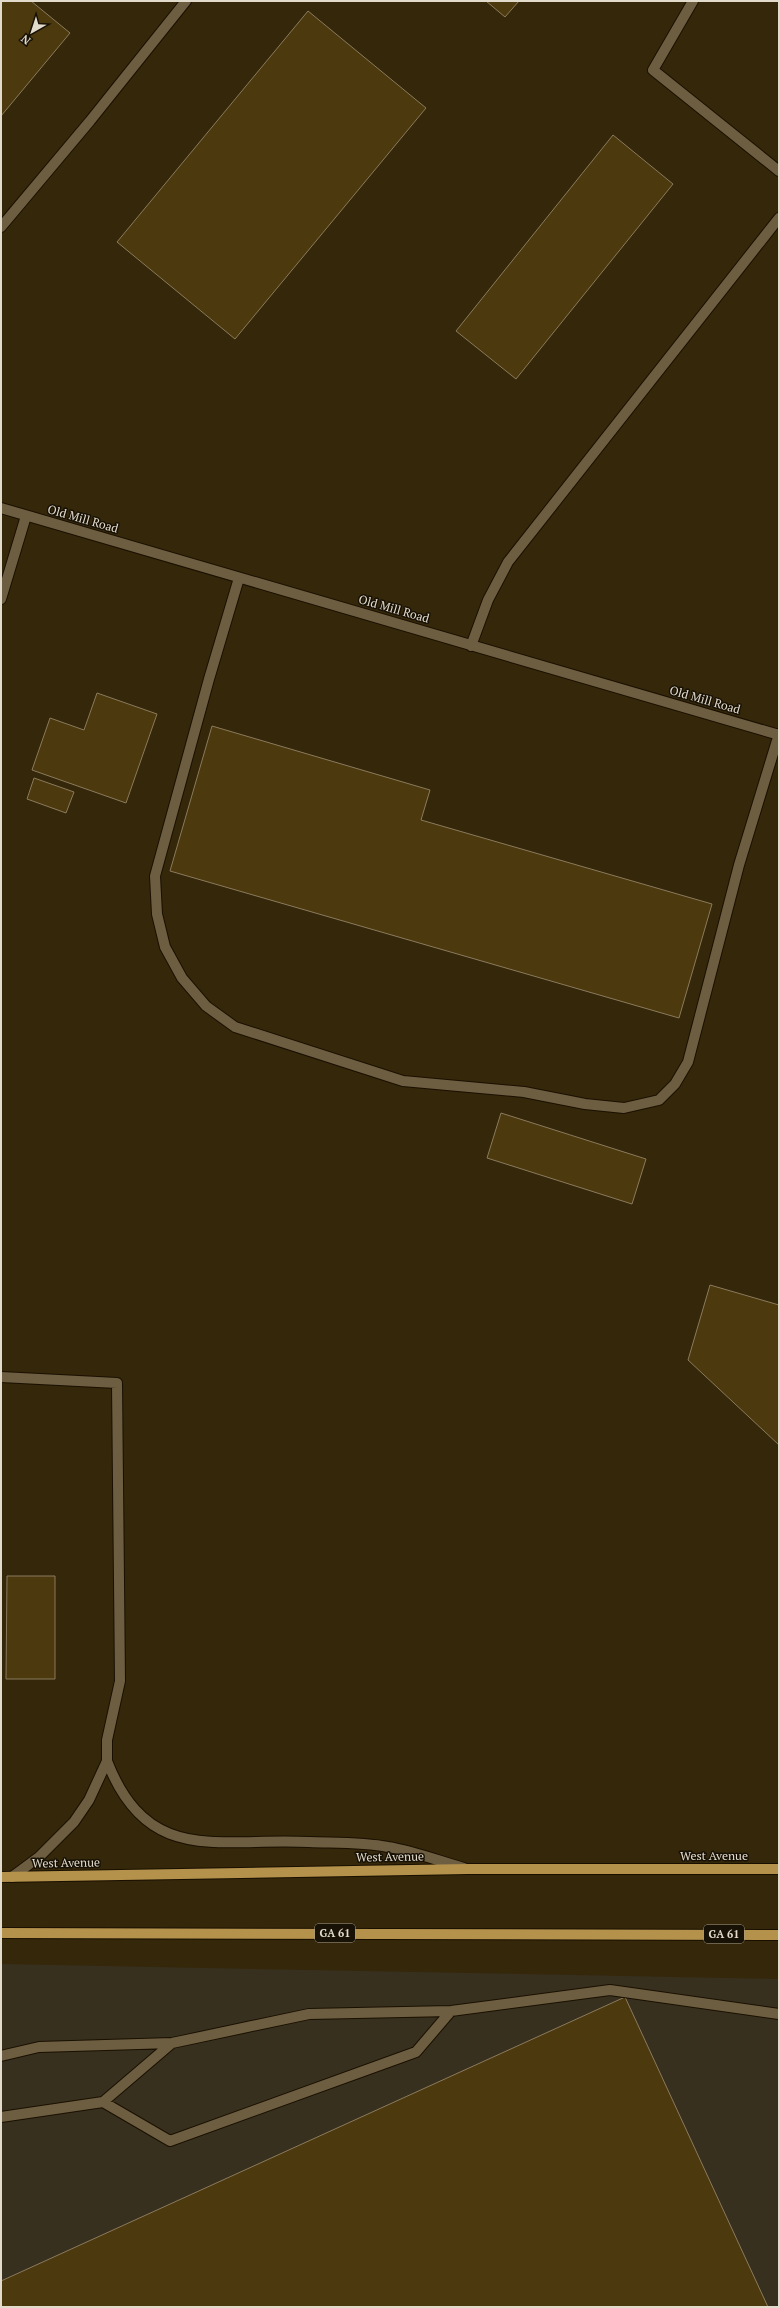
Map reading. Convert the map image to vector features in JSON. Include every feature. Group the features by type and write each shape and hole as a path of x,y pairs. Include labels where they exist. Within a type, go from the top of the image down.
{"main road":[{"name":"West Avenue","path":"1,1877 468,1869 779,1869"},
{"name":"GA 61","path":"1,1933 779,1935"}],"street":[{"path":"1,227 90,121 186,1"},
{"path":"693,1 653,70 779,171"},
{"path":"471,646 488,600 508,562 779,218"},
{"name":"Old Mill Road","path":"1,508 779,735"},
{"path":"1,599 26,516"},
{"path":"239,578 209,679 155,876 157,914 165,947 182,978 206,1006 235,1027 403,1081 524,1092 585,1104 624,1108 659,1100 675,1084 688,1062 739,865 779,735"},
{"path":"1,1377 117,1383 120,1681 107,1740 107,1761 115,1782 139,1814 170,1834 191,1841 214,1844 307,1842 388,1847 468,1869"},
{"path":"12,1877 38,1857 74,1822 95,1788 107,1761"},
{"path":"1,2056 39,2047 172,2043 309,2014 451,2011 610,1990 779,2014"},
{"path":"103,2102 170,2141 416,2052 451,2011"},
{"path":"1,2117 103,2102 172,2043"}],"shaded area":[{"path":"1,1964 779,1979 779,2307 1,2307"}],"building":[{"path":"1,1 31,1 70,33 1,116"},
{"path":"486,1 519,1 505,17"},
{"path":"308,11 426,108 235,339 117,242"},
{"path":"613,135 673,184 516,379 456,331"},
{"path":"97,693 157,714 126,803 32,770 50,718 84,730"},
{"path":"212,726 430,790 421,820 712,904 679,1018 170,871"},
{"path":"34,778 74,792 66,813 27,799"},
{"path":"501,1113 646,1159 632,1204 487,1158"},
{"path":"710,1285 779,1305 779,1445 688,1360"},
{"path":"7,1576 55,1576 55,1679 6,1679"},
{"path":"625,1997 768,2307 1,2307 1,2281"}]}
